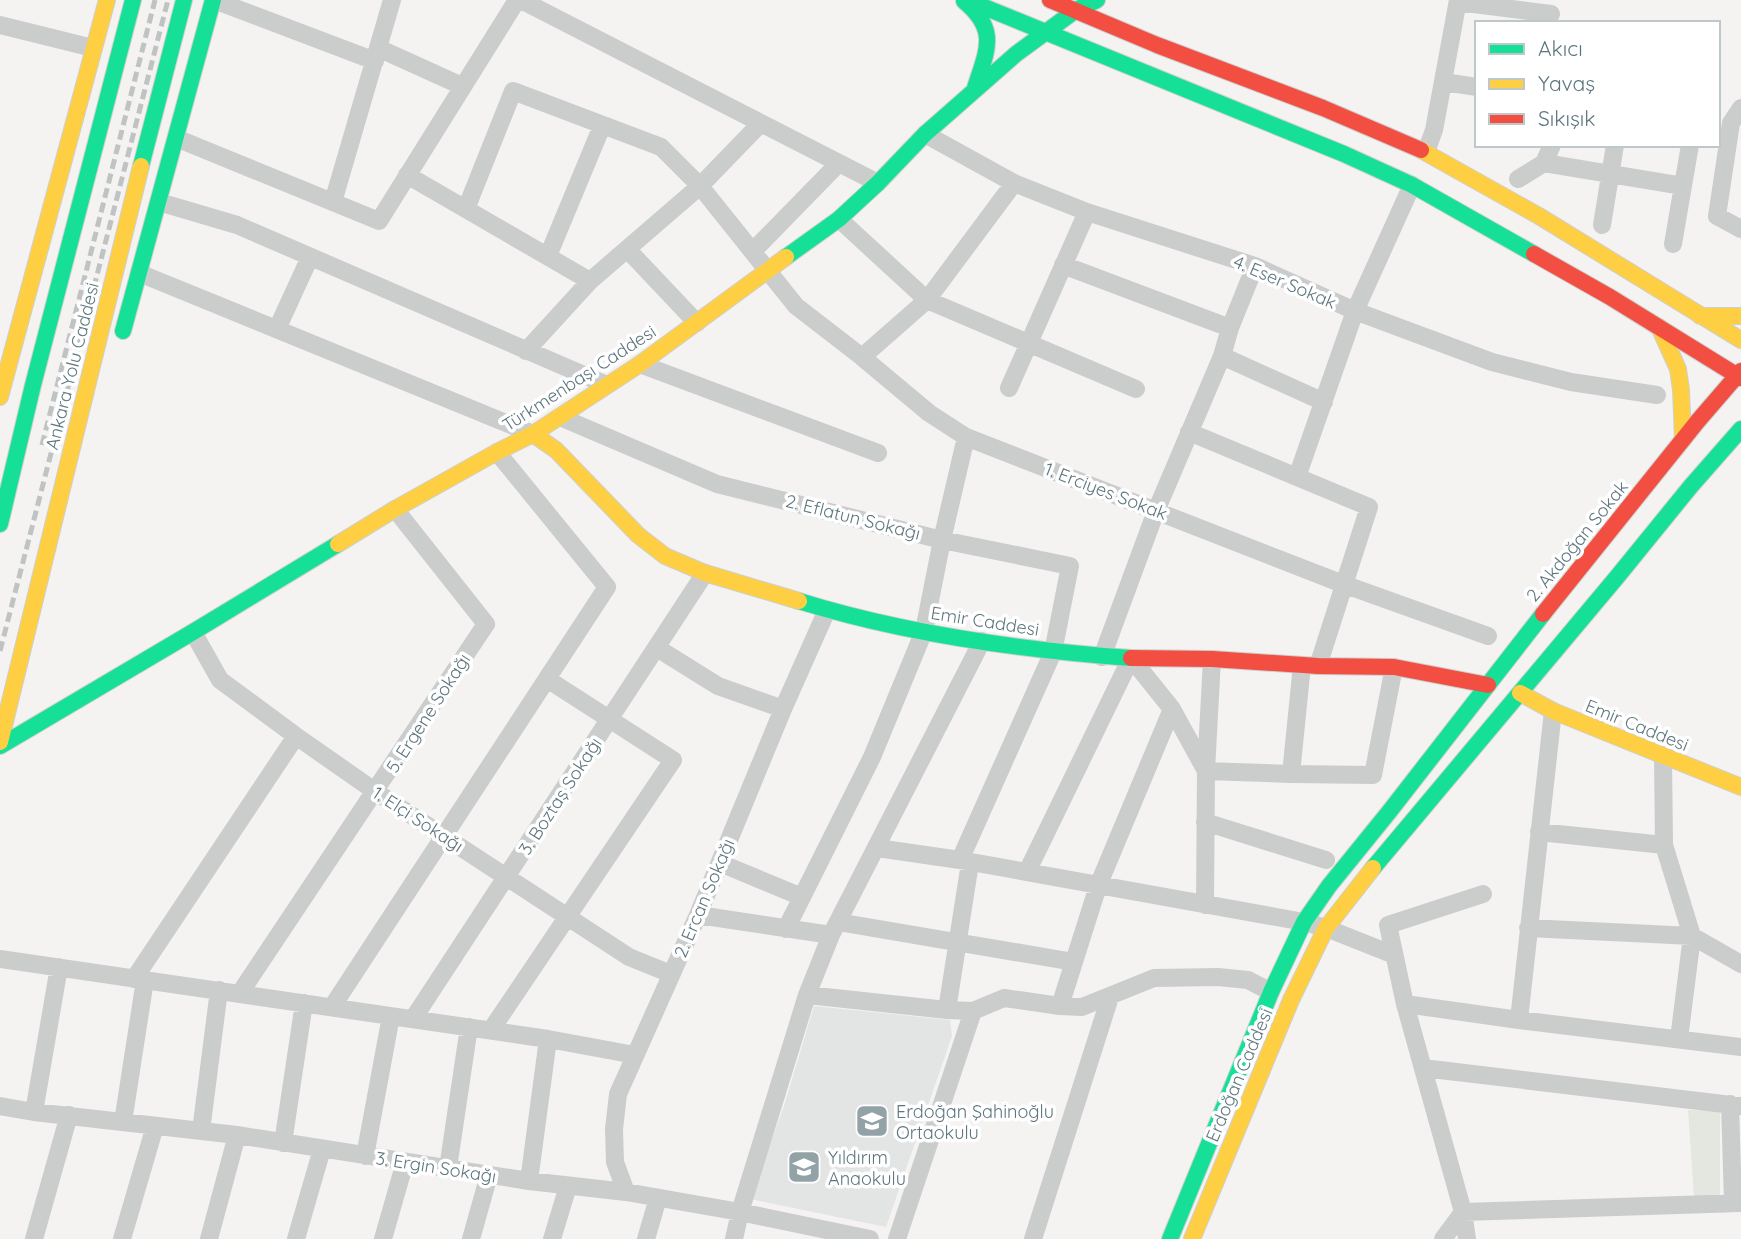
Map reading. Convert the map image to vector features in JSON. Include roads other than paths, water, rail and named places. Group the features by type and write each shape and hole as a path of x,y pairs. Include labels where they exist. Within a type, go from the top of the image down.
{"main road":[{"path":"0,397 3,375 107,0"},
{"name":"Ankara Yolu Caddesi","path":"0,524 33,385 133,0"},
{"name":"Ankara Yolu Caddesi","path":"0,744 125,228 184,0"},
{"path":"121,340 213,0"},
{"path":"965,0 1344,153 1412,185 1610,297 1740,375"},
{"path":"965,0 980,15 988,31 987,50 975,88"},
{"path":"1050,0 1157,45 1323,108 1426,152 1539,216 1741,340"},
{"name":"Türkmenbaşı Caddesi","path":"0,744 193,632 395,509 533,434 640,364 839,219 975,88 1045,32 1076,10 1097,0"},
{"path":"1696,314 1741,316"},
{"path":"1659,327 1678,369 1683,440"},
{"name":"2. Akdoğan Sokak","path":"1170,1239 1271,992 1304,922 1329,886 1697,422 1740,375"},
{"name":"Erdoğan Caddesi","path":"1192,1239 1291,1000 1326,928 1353,892 1741,429"},
{"name":"Emir Caddesi","path":"533,434 556,450 638,535 664,556 705,573 827,610 924,631 1053,652 1102,657 1395,667 1488,685"},
{"path":"12,698 63,554"},
{"name":"Emir Caddesi","path":"1520,693 1553,711 1741,787"}],"street":[{"path":"213,0 377,54 462,86"},
{"path":"333,202 392,0"},
{"path":"176,138 379,221 462,86 519,0 878,183"},
{"path":"1426,152 1434,130 1458,1 1551,14"},
{"path":"0,25 93,48"},
{"path":"1444,82 1475,87"},
{"name":"1. Erciyes Sokak","path":"466,209 513,90 661,147 700,186 796,306 929,414 966,437 1343,584 1488,636"},
{"path":"1733,119 1717,216 1741,229"},
{"path":"526,351 590,281 700,186 761,123"},
{"path":"548,256 602,125"},
{"name":"4. Eser Sokak","path":"925,134 1014,183 1087,212 1255,266 1355,311 1492,362 1571,382 1657,395"},
{"path":"1518,179 1544,163 1551,147"},
{"path":"1602,225 1615,147"},
{"path":"1673,244 1690,147"},
{"path":"753,251 839,163"},
{"path":"1544,163 1683,186"},
{"path":"407,175 590,281"},
{"path":"862,357 927,300 1014,183"},
{"path":"1297,477 1355,311 1412,185"},
{"path":"159,202 237,225 607,385"},
{"path":"1009,388 1087,212"},
{"path":"839,219 927,300 1136,389"},
{"path":"627,249 697,323"},
{"path":"276,329 310,257"},
{"path":"1063,265 1230,328"},
{"path":"1102,657 1156,511 1222,356 1230,328 1255,266"},
{"path":"139,273 533,434"},
{"path":"1222,356 1324,402"},
{"path":"640,364 878,453"},
{"name":"2. Eflatun Sokağı","path":"560,417 717,484 942,540 1070,566 1053,652"},
{"path":"1189,432 1369,507 1343,584 1310,666 1291,774"},
{"path":"786,929 872,757 924,631 966,437"},
{"path":"332,1007 607,587 497,452"},
{"name":"5. Ergene Sokağı","path":"240,993 486,624 395,509"},
{"name":"3. Boztaş Sokağı","path":"413,1019 705,573"},
{"name":"2. Ercan Sokağı","path":"626,1192 615,1162 614,1129 618,1094 698,915 827,610"},
{"name":"1. Elçi Sokağı","path":"193,632 220,680 296,736 376,792 629,957 671,974"},
{"path":"734,1239 807,995 835,928 982,641"},
{"path":"657,648 718,686 783,709"},
{"path":"947,1010 958,941 965,861 1053,652"},
{"path":"1027,872 1132,658 1172,709 1206,771"},
{"path":"1205,905 1206,771 1212,659"},
{"path":"1206,771 1373,775 1395,667"},
{"path":"491,1030 673,760 547,679"},
{"path":"1060,1006 1098,886 1172,709"},
{"path":"1519,1020 1553,711"},
{"path":"122,1122 139,979 296,736"},
{"path":"1662,757 1664,845 1692,936 1679,1039"},
{"path":"1205,822 1326,860"},
{"path":"1539,832 1664,845"},
{"path":"877,848 965,861 1304,922 1394,955"},
{"path":"720,863 802,897"},
{"path":"1467,1239 1463,1212 1405,1004 1388,925 1483,894"},
{"path":"698,915 786,929 835,928 958,941 1074,962"},
{"path":"1528,928 1692,936 1741,964"},
{"path":"0,959 548,1038 635,1055"},
{"path":"34,1112 59,967"},
{"path":"807,995 973,1011 1004,998 1082,1007 1154,978 1218,977 1248,980 1271,992"},
{"path":"201,1131 219,990"},
{"path":"1033,1239 1110,997"},
{"path":"284,1143 304,1003"},
{"path":"1405,1004 1741,1046"},
{"path":"897,1239 973,1011"},
{"path":"365,1156 391,1016"},
{"path":"448,1168 469,1027"},
{"path":"529,1181 548,1038"},
{"path":"1423,1068 1735,1105 1737,1203 1463,1212"},
{"name":"3. Ergin Sokağı","path":"0,1106 201,1131 529,1181 626,1192 870,1239"},
{"path":"34,1239 69,1115"},
{"path":"122,1239 155,1126"},
{"path":"209,1239 237,1136"},
{"path":"296,1239 322,1149"},
{"path":"383,1239 405,1162"},
{"path":"471,1239 489,1175"},
{"path":"552,1239 568,1186"},
{"path":"646,1239 658,1198"},
{"path":"1443,1239 1463,1212"}],"railway":[{"path":"42,445 155,0"},
{"path":"0,651 168,0"}],"place":[{"name":"Erdoğan Şahinoğlu Ortaokulu","path":"872,1121"},
{"name":"Yıldırım Anaokulu","path":"804,1167"}]}
